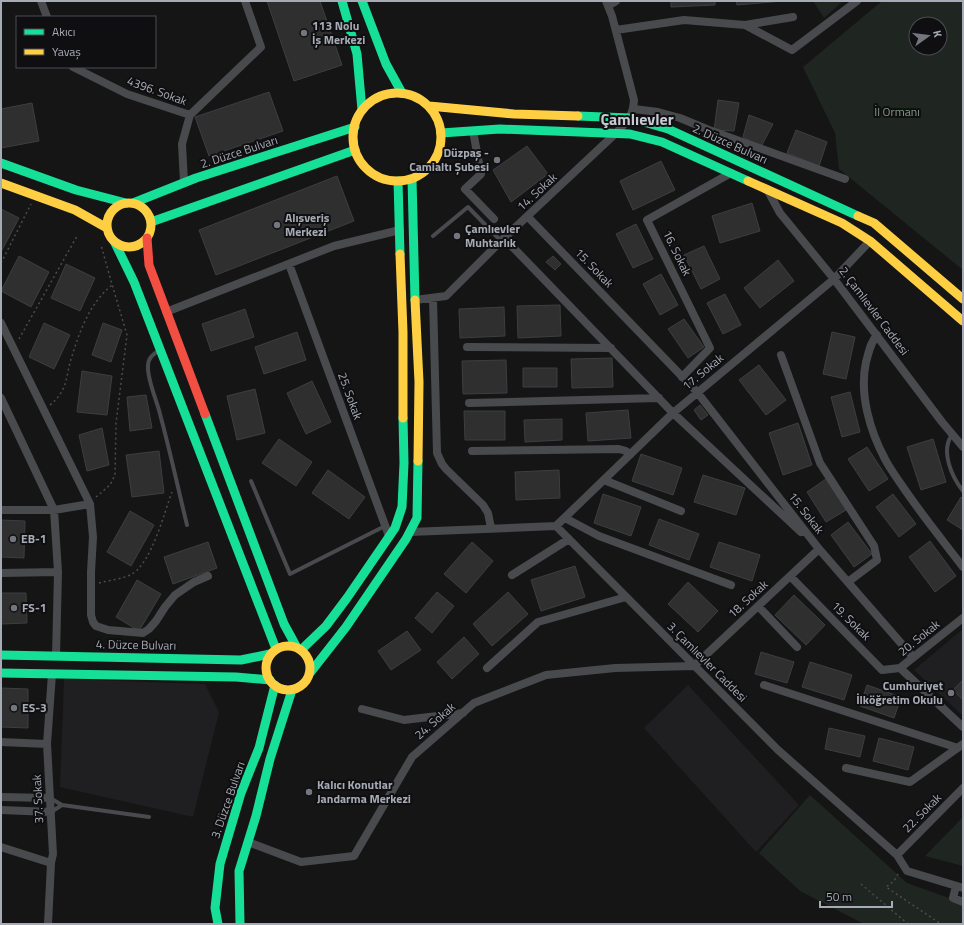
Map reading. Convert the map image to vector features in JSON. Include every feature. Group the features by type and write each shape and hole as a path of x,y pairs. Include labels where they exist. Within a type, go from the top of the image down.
{"main road":[{"path":"342,1 357,54 362,110"},
{"path":"362,1 386,64 402,93"},
{"path":"402,93 417,97 429,106 438,118 441,133 440,148 434,161 425,172 412,179 398,181 384,179 372,173 362,163 355,150 353,136 356,122 362,110 373,100 387,94 402,93"},
{"name":"2. Düzce Bulvarı","path":"429,106 514,114 630,118 668,129 874,223 963,299"},
{"name":"2. Düzce Bulvarı","path":"129,203 184,182 355,127"},
{"path":"441,133 500,128 630,134 662,142 842,223 870,241 963,322"},
{"path":"151,222 355,150"},
{"path":"1,163 76,190 139,205 145,209 151,222 151,228 147,238 142,243 129,247 115,243"},
{"path":"310,672 346,627 406,539 417,518 418,382 412,179"},
{"path":"299,648 326,626 395,528 402,507 404,464 402,389 403,332 398,181"},
{"path":"1,183 75,210 107,228"},
{"path":"129,203 119,205 109,214 107,221 108,234 115,243 134,282 273,652"},
{"path":"147,238 149,265 284,624 299,648 310,660 310,672 308,679 304,684 292,690 280,688 273,683 267,674 267,660 273,652 282,646 289,645 299,648"},
{"name":"4. Düzce Bulvarı","path":"1,654 241,660 273,652"},
{"path":"1,673 236,677 273,683"},
{"name":"3. Düzce Bulvarı","path":"218,924 215,908 220,864 241,793 259,748 273,683"},
{"path":"240,924 239,871 270,759 292,690"}],"street":[{"path":"41,1 47,16"},
{"path":"184,182 182,144 190,115 261,46 245,1"},
{"path":"616,1 607,3 616,30 634,100 634,109 658,112 680,118 845,179"},
{"path":"745,26 792,50 858,1"},
{"path":"616,30 684,20 745,26 794,17"},
{"name":"4396. Sokak","path":"75,68 127,94 190,115"},
{"name":"14. Sokak","path":"415,300 446,296 616,133 630,118 634,109"},
{"path":"473,131 481,174 465,189 494,220"},
{"name":"16. Sokak","path":"682,377 710,348 647,220 731,173"},
{"name":"2. Çamlıevler Caddesi","path":"767,189 780,213 834,279 963,448"},
{"name":"15. Sokak","path":"528,217 697,392 819,549"},
{"path":"166,312 334,246 400,230"},
{"name":"15. Sokak","path":"503,240 672,413 819,549"},
{"name":"17. Sokak","path":"556,526 672,413 834,279 870,241"},
{"name":"25. Sokak","path":"289,264 389,536"},
{"path":"433,298 437,453 446,469 483,505 488,513 491,528"},
{"path":"1,323 89,502 93,537 91,615 96,626 108,630 143,633 156,621 175,595 194,582 208,576"},
{"path":"877,335 872,341 866,366 864,396 880,449 886,461 918,509 963,567"},
{"path":"467,348 610,348"},
{"path":"781,355 820,463 874,546 877,560 848,582"},
{"path":"1,398 54,510 58,572 56,656"},
{"path":"469,403 658,398"},
{"path":"472,451 619,449 626,451 630,455"},
{"path":"604,480 681,510"},
{"path":"1,510 54,510 89,502"},
{"path":"565,518 599,536 730,585"},
{"path":"410,532 556,526"},
{"name":"3. Çamlıevler Caddesi","path":"556,526 778,750 897,855 907,871 960,887"},
{"path":"512,575 569,539"},
{"path":"819,549 913,658"},
{"name":"18. Sokak","path":"694,666 819,549"},
{"path":"1,572 58,572"},
{"name":"19. Sokak","path":"790,576 882,670 900,668"},
{"path":"486,668 538,622 626,597"},
{"path":"758,606 797,647"},
{"name":"20. Sokak","path":"963,618 900,668 963,727"},
{"name":"24. Sokak","path":"248,842 301,862 354,856 412,757 474,703 546,675 615,668 694,666"},
{"name":"37. Sokak","path":"48,924 51,863 53,854 47,744 52,674"},
{"path":"764,685 960,746"},
{"path":"362,709 404,720 462,713"},
{"path":"1,742 47,744"},
{"path":"846,768 910,782 960,746"},
{"name":"22. Sokak","path":"897,855 963,788"},
{"path":"1,797 50,798"},
{"path":"1,810 51,812"},
{"path":"1,847 51,863"},
{"path":"960,887 953,898 963,902"}],"lane":[{"path":"433,236 468,207 503,240"},
{"path":"160,350 151,356 148,368 187,525"},
{"path":"953,435 948,441 948,459 952,473 963,491"},
{"path":"251,481 290,574 385,526"},
{"path":"50,798 62,805 149,817"},
{"path":"51,812 62,805"}],"path":[{"path":"1,263 32,202 34,195"},
{"path":"12,346 16,343 77,236"},
{"path":"89,502 107,489 114,480 116,422 127,335 101,245"},
{"path":"43,409 57,399 65,388 71,358 82,329 98,298 112,285"},
{"path":"91,585 130,575 141,566 161,528 174,488 178,484"},
{"path":"904,866 894,881 886,887 940,924"},
{"path":"861,884 908,924"}],"shaded area":[{"name":"Cumhuriyet İlköğretim Okulu","path":"963,629 963,716 914,670"},
{"path":"64,679 205,684 219,712 193,817 60,787"},
{"path":"688,685 799,805 756,852 644,728"}],"green space":[{"path":"813,1 843,1 824,18"},
{"name":"İl Ormanı","path":"882,1 963,1 963,270 839,169 835,133 803,67"},
{"path":"810,795 907,883 963,903 963,924 864,924 800,891 759,853"},
{"path":"963,817 963,866 925,856"}],"building":[{"name":"113 Nolu İş Merkezi","path":"267,1 320,1 342,65 294,81"},
{"path":"671,1 715,1 715,5 671,7"},
{"path":"736,1 783,1 737,5"},
{"path":"269,92 283,131 209,156 195,117"},
{"path":"718,100 739,103 734,131 714,130"},
{"path":"32,103 39,141 1,148 1,109"},
{"path":"749,115 773,124 761,147 743,137"},
{"path":"796,130 827,142 819,166 787,153"},
{"path":"527,146 548,174 511,202 493,170"},
{"path":"661,161 675,190 633,210 620,181"},
{"name":"Alışveriş Merkezi","path":"337,176 354,221 216,275 199,230"},
{"path":"752,203 760,231 720,243 712,216"},
{"path":"1,209 19,218 1,252"},
{"path":"636,224 653,259 633,268 616,234"},
{"path":"704,246 720,279 701,289 684,255"},
{"path":"19,256 49,272 31,307 1,291"},
{"path":"553,256 561,264 555,270 546,262"},
{"path":"778,260 794,281 760,308 744,288"},
{"path":"66,264 95,278 80,311 51,298"},
{"path":"661,274 678,305 660,315 643,284"},
{"path":"725,294 741,325 723,334 707,303"},
{"path":"560,305 561,336 518,338 517,306"},
{"path":"504,307 505,336 460,338 459,309"},
{"path":"245,309 254,337 211,351 202,324"},
{"path":"684,319 704,347 688,358 668,329"},
{"path":"44,323 70,335 54,369 29,357"},
{"path":"103,323 122,330 111,362 92,355"},
{"path":"297,332 306,360 264,374 255,347"},
{"path":"832,332 855,337 846,379 823,374"},
{"path":"612,358 613,387 572,388 571,359"},
{"path":"506,360 507,393 463,394 462,361"},
{"path":"759,365 786,400 766,415 739,380"},
{"path":"523,368 557,368 557,387 523,387"},
{"path":"82,371 112,376 107,415 77,412"},
{"path":"312,381 331,422 306,434 287,393"},
{"path":"255,389 265,433 237,440 227,396"},
{"path":"850,392 860,432 842,437 831,397"},
{"path":"146,395 152,428 130,431 127,397"},
{"path":"700,405 708,415 701,420 694,410"},
{"path":"628,410 631,438 588,441 586,413"},
{"path":"464,411 505,411 505,440 465,440"},
{"path":"562,419 562,440 525,442 524,420"},
{"path":"798,423 812,465 783,475 769,433"},
{"path":"102,428 109,465 87,471 79,435"},
{"path":"279,439 312,462 296,486 262,463"},
{"path":"933,439 946,482 921,490 907,447"},
{"path":"867,447 888,479 869,491 848,459"},
{"path":"159,451 164,493 132,497 126,455"},
{"path":"641,454 682,468 673,495 632,481"},
{"path":"328,470 365,497 349,519 312,493"},
{"path":"559,470 560,498 516,500 515,472"},
{"path":"703,475 745,488 736,515 694,502"},
{"path":"826,479 846,510 826,522 807,492"},
{"path":"603,494 641,507 631,536 594,523"},
{"path":"893,494 916,524 899,537 876,507"},
{"path":"961,497 963,499 963,530 947,520"},
{"path":"130,511 154,525 131,566 107,552"},
{"path":"659,519 699,534 689,560 649,545"},
{"name":"EB-1","path":"1,520 25,521 24,558 1,557"},
{"path":"848,522 872,554 854,567 831,535"},
{"path":"930,541 956,576 935,592 909,557"},
{"path":"208,542 217,568 173,584 164,557"},
{"path":"472,542 493,561 466,593 444,574"},
{"path":"719,542 760,555 752,581 710,567"},
{"path":"575,566 585,597 541,611 531,580"},
{"path":"137,580 161,594 139,631 116,617"},
{"path":"688,582 718,611 698,632 668,604"},
{"path":"437,592 454,606 432,633 415,618"},
{"path":"508,592 528,614 492,646 473,624"},
{"name":"FS-1","path":"1,593 26,593 27,623 1,624"},
{"path":"794,595 825,625 806,645 775,615"},
{"path":"407,631 421,650 391,670 378,651"},
{"path":"464,637 479,654 452,679 437,662"},
{"path":"761,652 794,662 787,683 755,674"},
{"path":"810,662 852,675 844,700 802,687"},
{"path":"963,680 963,700 953,690"},
{"path":"867,685 901,697 894,718 860,706"},
{"name":"ES-3","path":"1,688 28,689 28,728 1,727"},
{"path":"829,728 865,736 860,757 825,749"},
{"path":"879,738 914,747 908,770 873,761"}],"traffic: fast":[{"path":"342,1 357,54 362,110"},
{"path":"362,1 386,64 402,93"},
{"path":"578,116 630,118 668,129 858,216"},
{"path":"133,203 196,178 355,127"},
{"path":"441,133 500,129 630,134 662,142 748,181"},
{"path":"151,222 355,150"},
{"path":"1,163 76,190 126,203"},
{"path":"412,179 415,300"},
{"path":"398,181 400,254"},
{"path":"115,243 134,282 276,649"},
{"path":"205,414 284,624 296,646"},
{"path":"302,649 326,626 395,528 402,507 404,463 403,418"},
{"path":"310,673 346,627 406,539 417,518 418,461"},
{"path":"1,655 241,660 270,654"},
{"path":"1,673 236,677 270,680"},
{"path":"218,924 215,908 220,864 241,793 259,748 275,685"},
{"path":"240,924 239,871 256,816 270,759 292,690"}],"traffic: slow":[{"path":"397,93 414,97 428,106 437,120 441,137 437,154 428,168 414,177 397,181 380,177 366,168 357,154 353,137 357,120 366,106 380,97 397,93"},
{"path":"429,106 514,114 578,116"},
{"path":"748,181 842,223 870,241 963,321"},
{"path":"1,183 75,210 107,228"},
{"path":"125,203 133,203 138,204 145,209 150,216 151,225 150,234 145,241 138,246 125,247 117,244 110,237 107,229 107,221 110,213 117,206 125,203"},
{"path":"858,216 874,223 963,299"},
{"path":"400,254 403,332 403,418"},
{"path":"415,300 419,382 418,461"},
{"path":"284,646 292,646 297,647 304,652 309,659 310,668 309,677 304,684 297,689 284,690 276,687 269,680 266,672 266,664 269,656 276,649 284,646"}],"traffic: jam":[{"path":"147,238 149,265 205,414"}],"place":[{"name":"113 Nolu İş Merkezi","path":"304,33"},
{"name":"Düzpaş - Camialtı Şubesi","path":"497,160"},
{"name":"Alışveriş Merkezi","path":"277,225"},
{"name":"Çamlıevler Muhtarlık","path":"457,236"},
{"name":"EB-1","path":"13,539"},
{"name":"FS-1","path":"14,608"},
{"name":"Cumhuriyet İlköğretim Okulu","path":"951,693"},
{"name":"ES-3","path":"14,708"},
{"name":"Kalıcı Konutlar Jandarma Merkezi","path":"309,792"}],"district":[{"name":"Çamlıevler","path":"637,119"}]}
